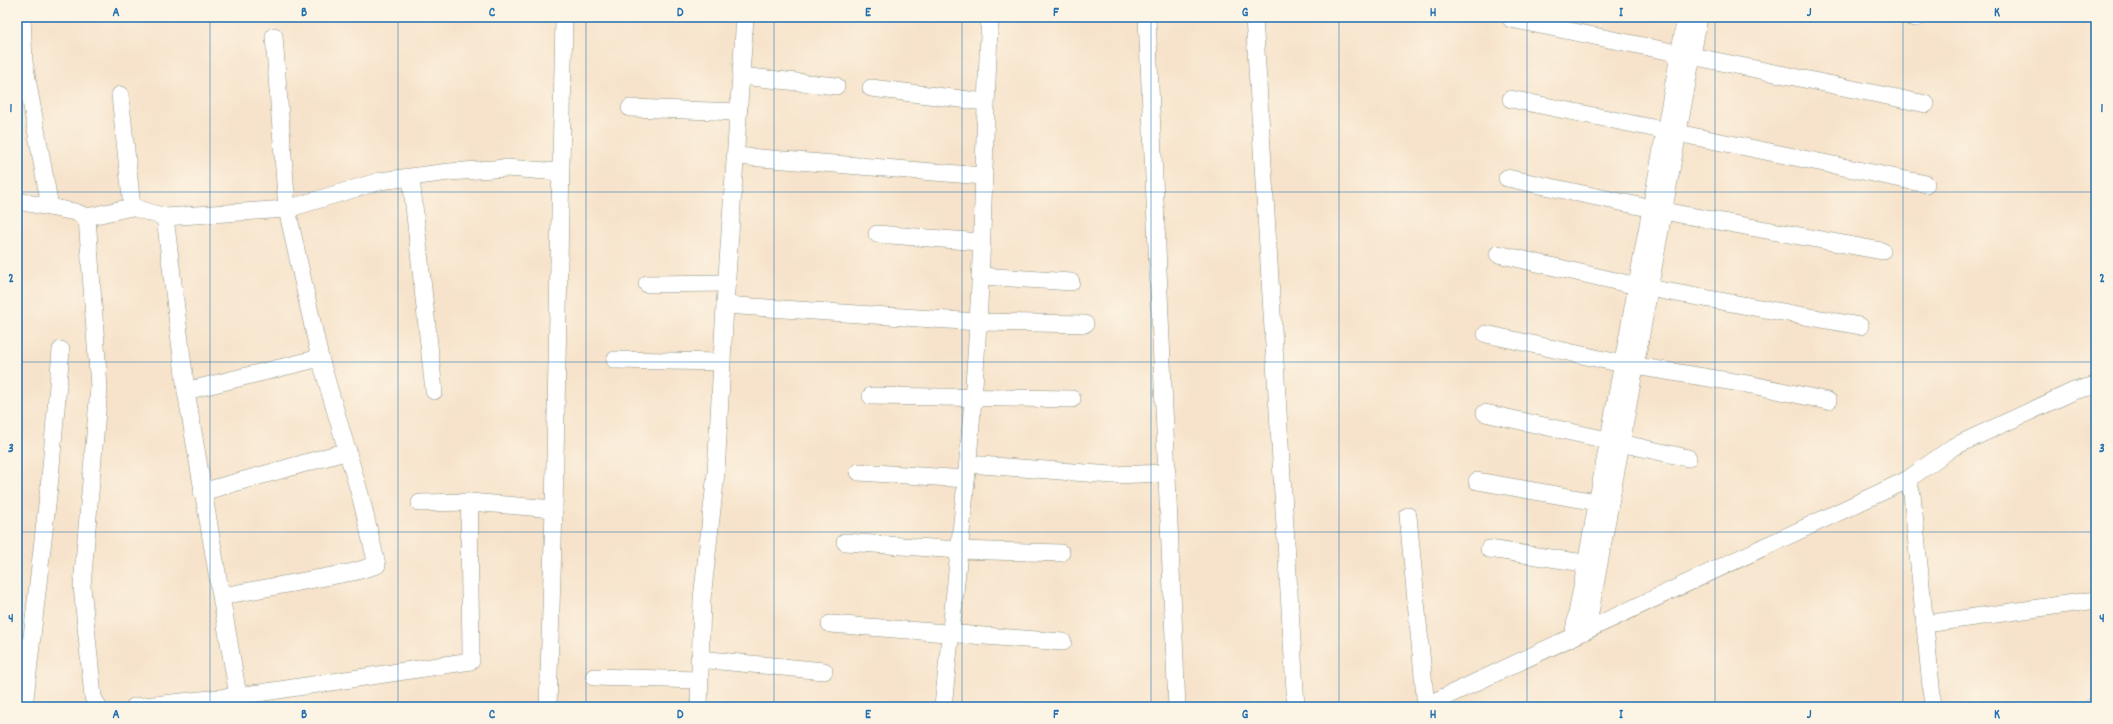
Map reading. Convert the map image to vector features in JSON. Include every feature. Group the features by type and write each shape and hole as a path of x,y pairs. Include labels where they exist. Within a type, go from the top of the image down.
{"street":[{"path":"22,17 24,62 50,207"},
{"path":"548,707 554,509 564,17"},
{"path":"699,707 699,659 702,599 716,473 725,305 745,17"},
{"path":"942,707 967,471 978,322 985,102 990,17"},
{"path":"1147,17 1177,707"},
{"path":"1254,17 1296,707"},
{"path":"1686,17 1686,55"},
{"path":"1580,632 1686,55 1699,17"},
{"path":"1511,19 1926,104"},
{"path":"222,596 353,572 377,565 374,546 320,358 287,209 274,36"},
{"path":"741,76 836,86"},
{"path":"871,88 985,102"},
{"path":"120,95 132,208"},
{"path":"1511,99 1926,184"},
{"path":"630,108 739,112"},
{"path":"736,156 983,176"},
{"path":"17,201 75,212 87,217 132,208 165,217 287,209 380,182 449,172 507,168 560,172"},
{"path":"411,178 434,391"},
{"path":"1507,178 1657,210 1882,251"},
{"path":"87,217 99,388 82,586 93,697 98,707"},
{"path":"165,217 186,391 202,492 240,702"},
{"path":"877,234 981,242"},
{"path":"1498,254 1643,287 1860,326"},
{"path":"980,276 1071,282"},
{"path":"647,284 727,283"},
{"path":"725,305 978,322 1085,324"},
{"path":"1486,334 1629,364 1828,401"},
{"path":"24,707 48,494 61,350"},
{"path":"186,391 320,358"},
{"path":"615,360 722,362"},
{"path":"1408,516 1425,707 1580,632 1907,480 1954,447 2074,391 2096,385"},
{"path":"871,396 1072,400"},
{"path":"1485,413 1688,458"},
{"path":"202,492 348,452"},
{"path":"858,472 967,471 1112,475 1167,473"},
{"path":"1907,480 1912,494 1933,707"},
{"path":"1476,481 1604,503"},
{"path":"420,503 470,502 554,509"},
{"path":"134,707 240,702 471,661 471,597 468,547 470,502"},
{"path":"845,542 959,550 1061,553"},
{"path":"1489,549 1593,564"},
{"path":"1925,624 2096,600"},
{"path":"830,624 1063,642"},
{"path":"699,659 824,671"},
{"path":"594,677 699,680"}]}
